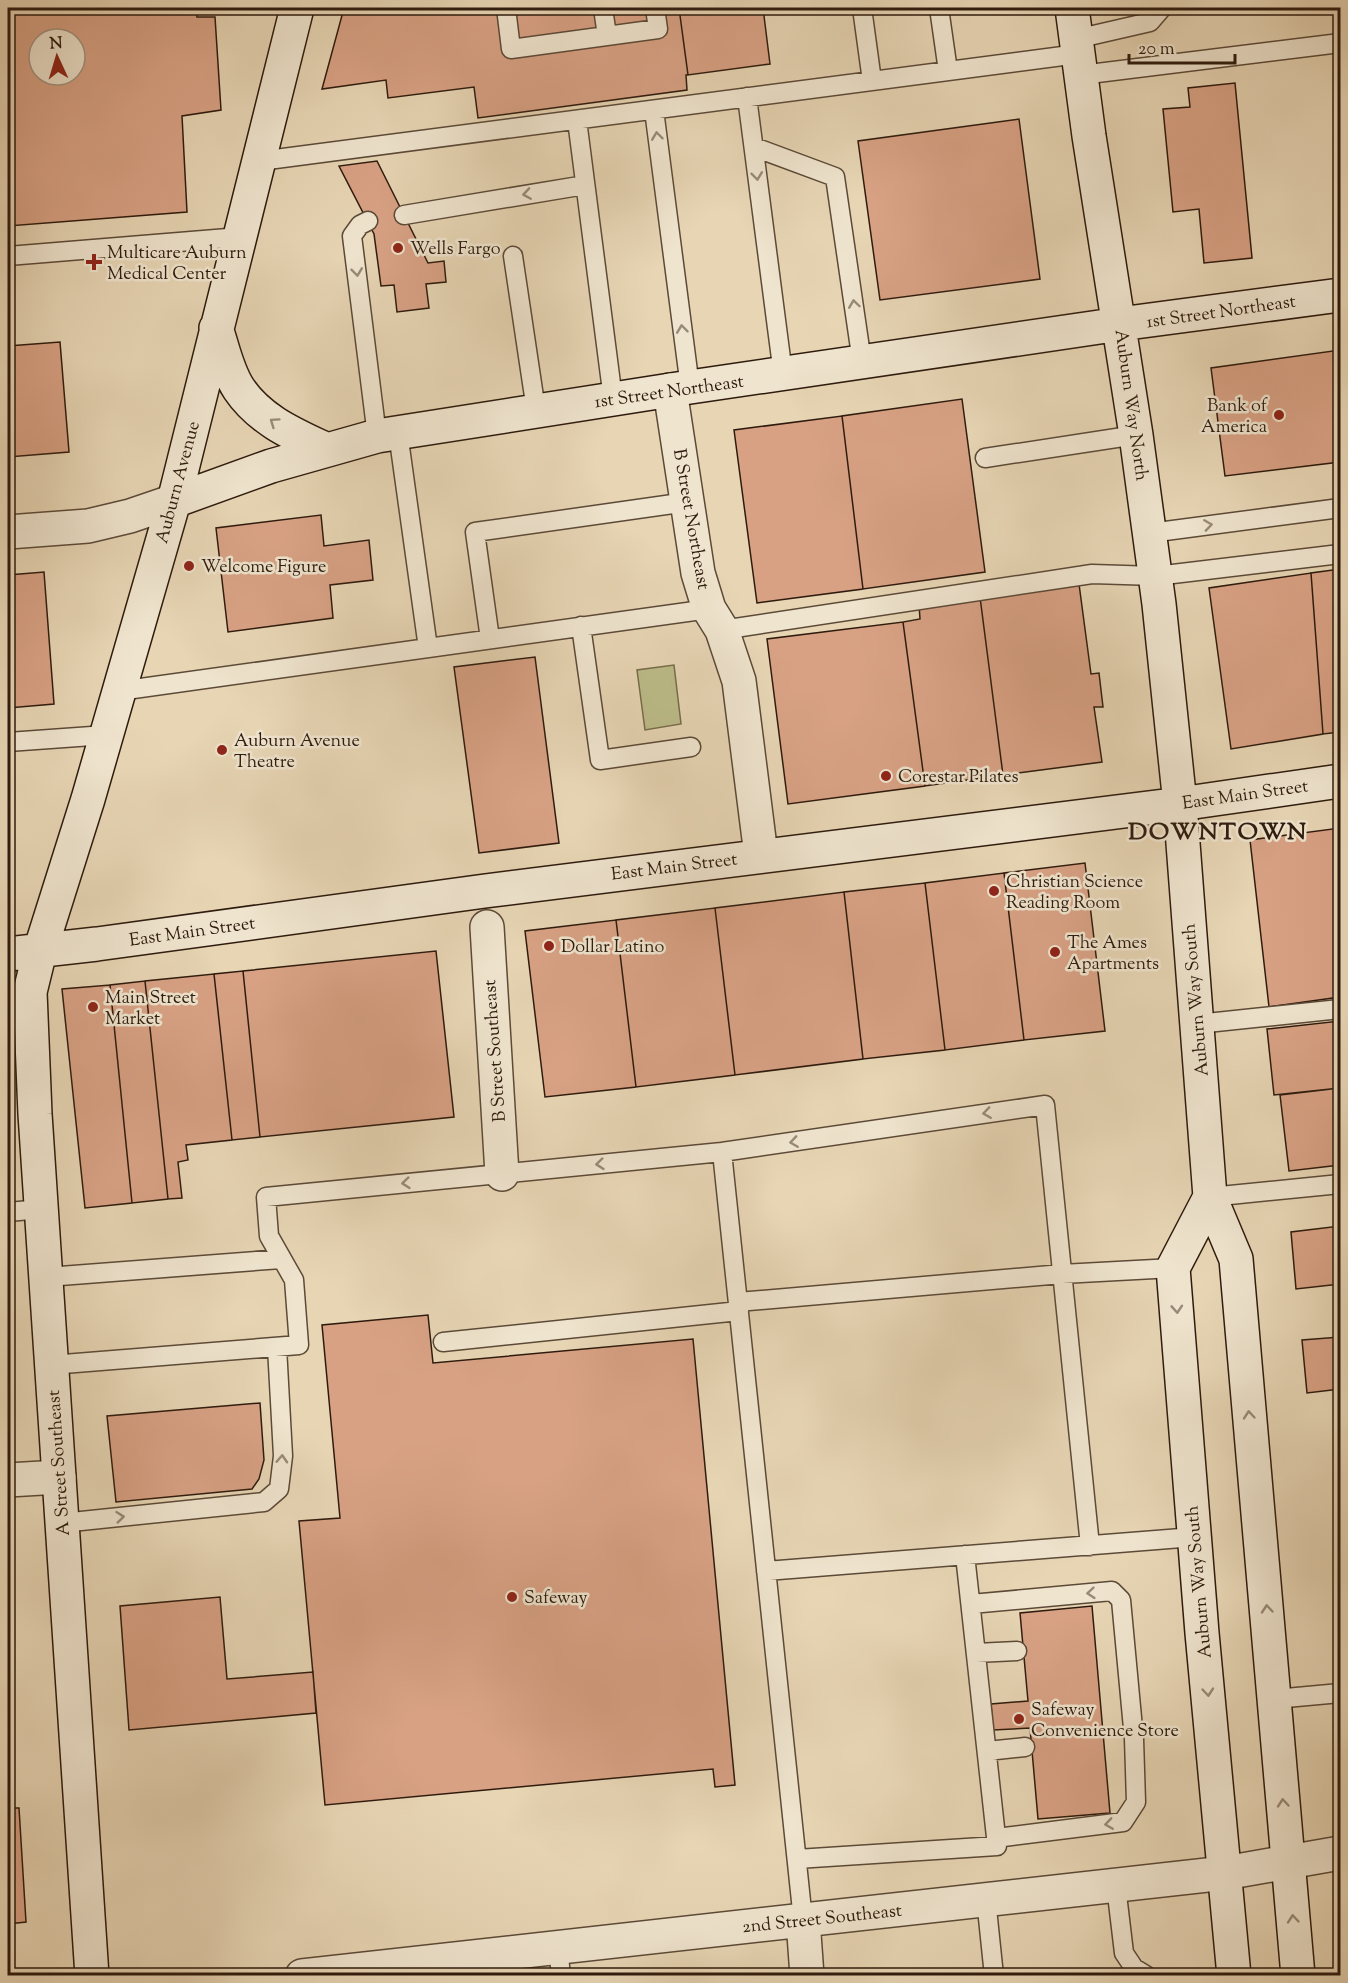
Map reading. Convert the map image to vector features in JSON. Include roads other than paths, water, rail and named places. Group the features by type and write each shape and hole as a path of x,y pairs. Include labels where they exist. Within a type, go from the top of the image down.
{"main road":[{"name":"Auburn Avenue","path":"40,951 174,501 297,8"},
{"name":"Auburn Way North","path":"1077,44 1156,576 1180,804"},
{"name":"1st Street Northeast","path":"8,532 88,526 130,516 271,466 325,449 387,434 1120,324 1341,295"},
{"path":"216,328 229,369 238,388 255,408 279,426 325,449"},
{"name":"B Street Northeast","path":"680,389 687,502 698,573 739,681 761,855"},
{"name":"East Main Street","path":"8,954 761,855 1180,804 1341,781"},
{"name":"Auburn Way South","path":"1180,804 1210,1197 1236,1259 1298,1976"},
{"name":"B Street Southeast","path":"487,927 502,1174"},
{"name":"A Street Southeast","path":"40,951 30,992 41,1209 92,1976"},
{"path":"1173,1268 1210,1197"},
{"name":"Auburn Way South","path":"1173,1268 1194,1537 1234,1976"},
{"path":"8,1480 58,1477"},
{"name":"2nd Street Southeast","path":"305,1975 560,1961 803,1920 1225,1873 1341,1853"},
{"path":"803,1920 807,1976"}],"lane":[{"path":"506,8 511,49 658,29 655,8"},
{"path":"603,8 607,36"},
{"path":"862,8 872,81"},
{"path":"939,8 948,71"},
{"path":"260,161 537,118 577,120 632,105 654,110 948,71 1077,44 1150,22 1162,8"},
{"path":"1077,44 1341,43"},
{"path":"747,97 783,374"},
{"path":"654,110 680,389"},
{"path":"577,120 613,399"},
{"path":"754,147 836,177 862,362"},
{"path":"404,215 585,185"},
{"path":"368,221 360,225 352,236 428,648"},
{"path":"8,256 240,237"},
{"path":"513,256 536,410"},
{"path":"985,458 1136,435"},
{"path":"490,639 475,532 687,502"},
{"path":"1150,533 1341,508"},
{"path":"119,691 581,626 715,620 1092,574 1156,576 1341,554"},
{"path":"581,626 600,760 691,747"},
{"path":"8,742 106,735"},
{"path":"1197,1024 1341,1009"},
{"path":"51,1365 299,1344 294,1280 269,1236 266,1197 722,1152 1045,1105 1090,1546"},
{"path":"722,1152 803,1920"},
{"path":"1210,1197 1341,1184"},
{"path":"8,1212 41,1209"},
{"path":"46,1277 281,1258"},
{"path":"443,1342 738,1307 1062,1274 1173,1268"},
{"path":"62,1523 264,1502 279,1489 284,1456 277,1347"},
{"path":"766,1571 1194,1537"},
{"path":"797,1859 997,1846 965,1556"},
{"path":"971,1604 1112,1591 1121,1600 1117,1645 1126,1739 1136,1802 1123,1822 996,1838"},
{"path":"976,1653 1017,1650"},
{"path":"1275,1699 1341,1693"},
{"path":"987,1751 1025,1747"},
{"path":"1116,1886 1124,1953 1138,1973"},
{"path":"986,1899 994,1976"}],"place":[{"name":"Wells Fargo","path":"398,248"},
{"name":"Multicare Auburn Medical Center","path":"94,262"},
{"name":"Bank of America","path":"1279,415"},
{"name":"Welcome Figure","path":"189,566"},
{"name":"Auburn Avenue Theatre","path":"222,750"},
{"name":"Corestar Pilates","path":"886,776"},
{"name":"Christian Science Reading Room","path":"994,891"},
{"name":"Dollar Latino","path":"549,946"},
{"name":"The Ames Apartments","path":"1055,952"},
{"name":"Main Street Market","path":"93,1007"},
{"name":"Safeway","path":"512,1597"},
{"name":"Safeway Convenience Store","path":"1019,1719"}],"district":[{"name":"DOWNTOWN","path":"1218,831"}]}
